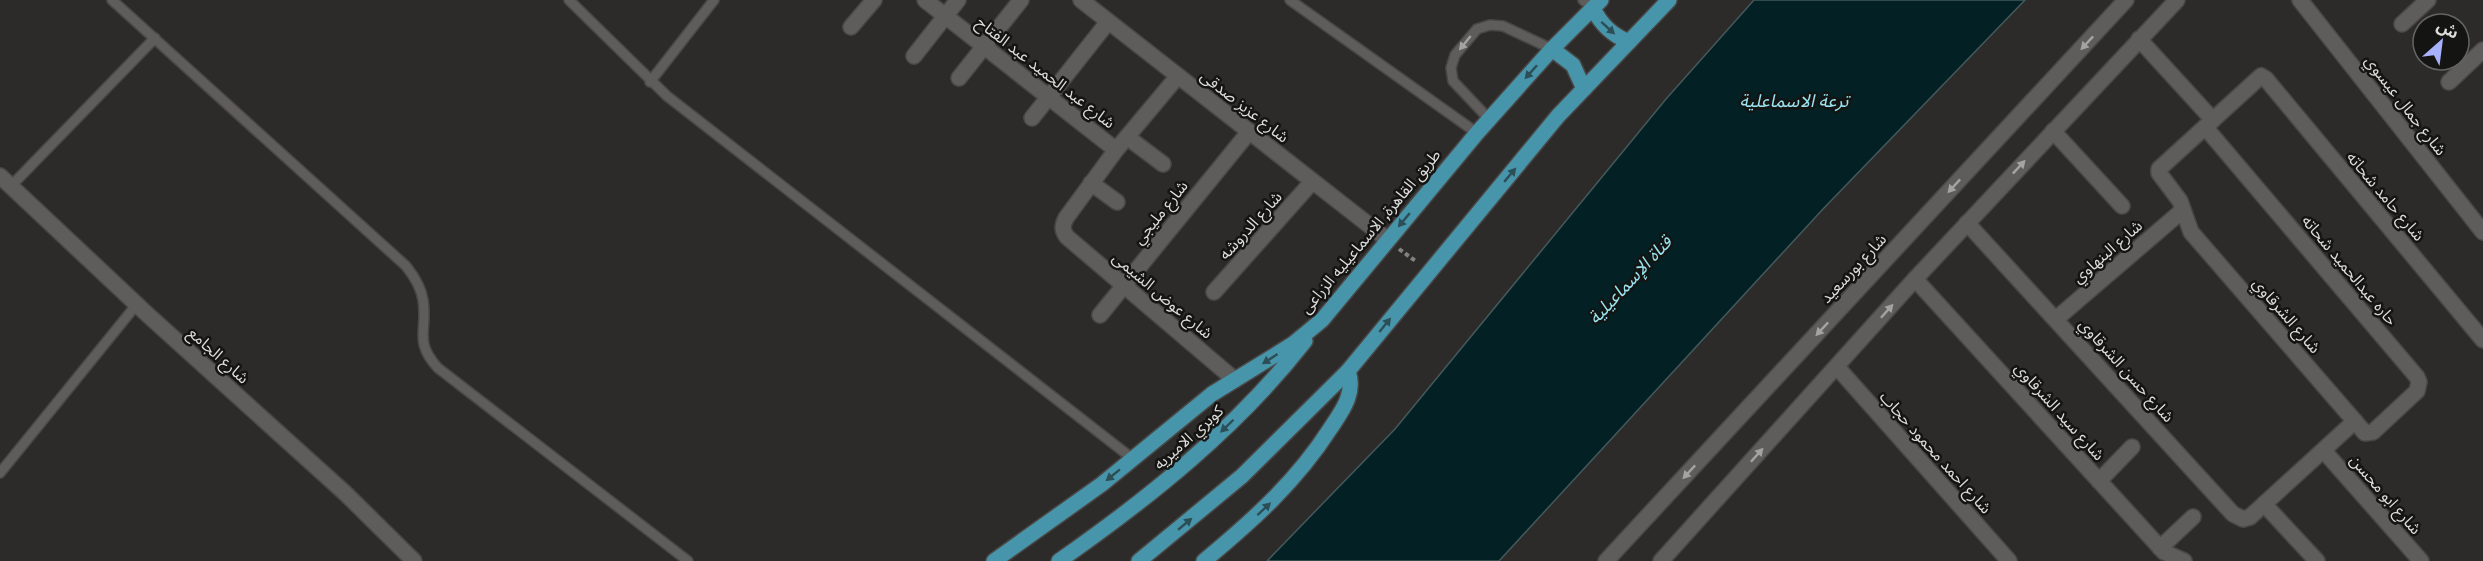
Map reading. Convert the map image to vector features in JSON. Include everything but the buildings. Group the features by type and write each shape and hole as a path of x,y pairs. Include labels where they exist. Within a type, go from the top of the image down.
{"main road":[{"path":"1139,561 1242,476 1348,371 1558,116 1669,0"},
{"name":"طريق القاهرة, الاسماعيليه الزراعى","path":"994,561 1040,530 1133,459 1212,394 1293,344 1322,320 1477,133 1592,3"},
{"path":"1592,3 1604,26 1629,42"},
{"path":"1552,49 1573,65 1584,89"},
{"name":"كوبري الاميريه","path":"1059,561 1156,490 1215,438 1254,401 1322,320"},
{"path":"1204,561 1265,509 1315,453 1347,402 1352,384 1348,371"}],"street":[{"path":"851,27 874,0"},
{"name":"شارع عبد الحميد عبد الفتاح","path":"925,0 1116,150"},
{"path":"914,56 958,0"},
{"path":"959,78 1021,0"},
{"name":"شارع عزيز صدقى","path":"1081,0 1388,240"},
{"name":"شارع بورسعيد","path":"1606,561 2126,0"},
{"path":"1661,561 1915,279 2177,0"},
{"name":"شارع جمال عيسوي","path":"2300,0 2483,232"},
{"path":"2402,24 2428,0"},
{"path":"1032,118 1108,22"},
{"name":"حاره عبدالحميد شحاته","path":"2139,39 2417,377 2419,382 2417,391 2370,434"},
{"path":"2449,82 2483,50"},
{"path":"1117,202 1091,183 1178,76"},
{"name":"شارع حامد شحاته","path":"2209,123 2261,76 2266,79 2483,340"},
{"path":"2183,210 2175,193 2158,170 2209,123"},
{"path":"2053,131 2122,206"},
{"name":"شارع مليجي","path":"1100,315 1249,132"},
{"name":"شارع عبد الحميد عبد الفتاح","path":"1127,136 1163,164"},
{"name":"شارع الجامع","path":"6,181 136,304 345,493 414,561"},
{"name":"شارع الدروشه","path":"1214,292 1312,182"},
{"name":"شارع عوض الشيمى","path":"1091,183 1062,224 1067,237 1235,380"},
{"name":"شارع الشرقاوي","path":"2183,210 2191,232 2365,433 2370,434"},
{"name":"شارع البنهاوي","path":"2056,319 2183,210"},
{"name":"شارع حسن الشرقاوي","path":"1967,223 2233,514 2243,519 2247,518 2264,504"},
{"name":"شارع سيد الشرقاوي","path":"1915,279 2160,548 2184,561"},
{"name":"شارع احمد محمود حجاب","path":"1837,367 2008,561"},
{"path":"2310,558 2264,504 2355,421"},
{"path":"2099,481 2132,447"},
{"name":"شارع ابو محسن","path":"2324,451 2421,561"},
{"path":"2160,548 2193,517"}],"lane":[{"path":"112,0 406,266 420,286 424,308 422,327 424,345 427,354 438,368 688,561"},
{"path":"569,0 650,82 1133,459"},
{"path":"650,82 714,0"},
{"path":"1290,0 1477,133"},
{"path":"1489,119 1453,81 1450,68 1455,55 1477,28 1490,25 1503,26 1552,49"},
{"path":"6,181 154,38"},
{"path":"0,473 136,304"}],"path":[{"path":"1388,240 1430,271"}],"water":[{"name":"ترعة الاسماعلية","path":"1754,0 2025,0 1823,209 1499,561 1267,561 1395,429 1666,99"}],"water label":[{"name":"قناة الإسماعيلية","path":"1630,280"}]}
